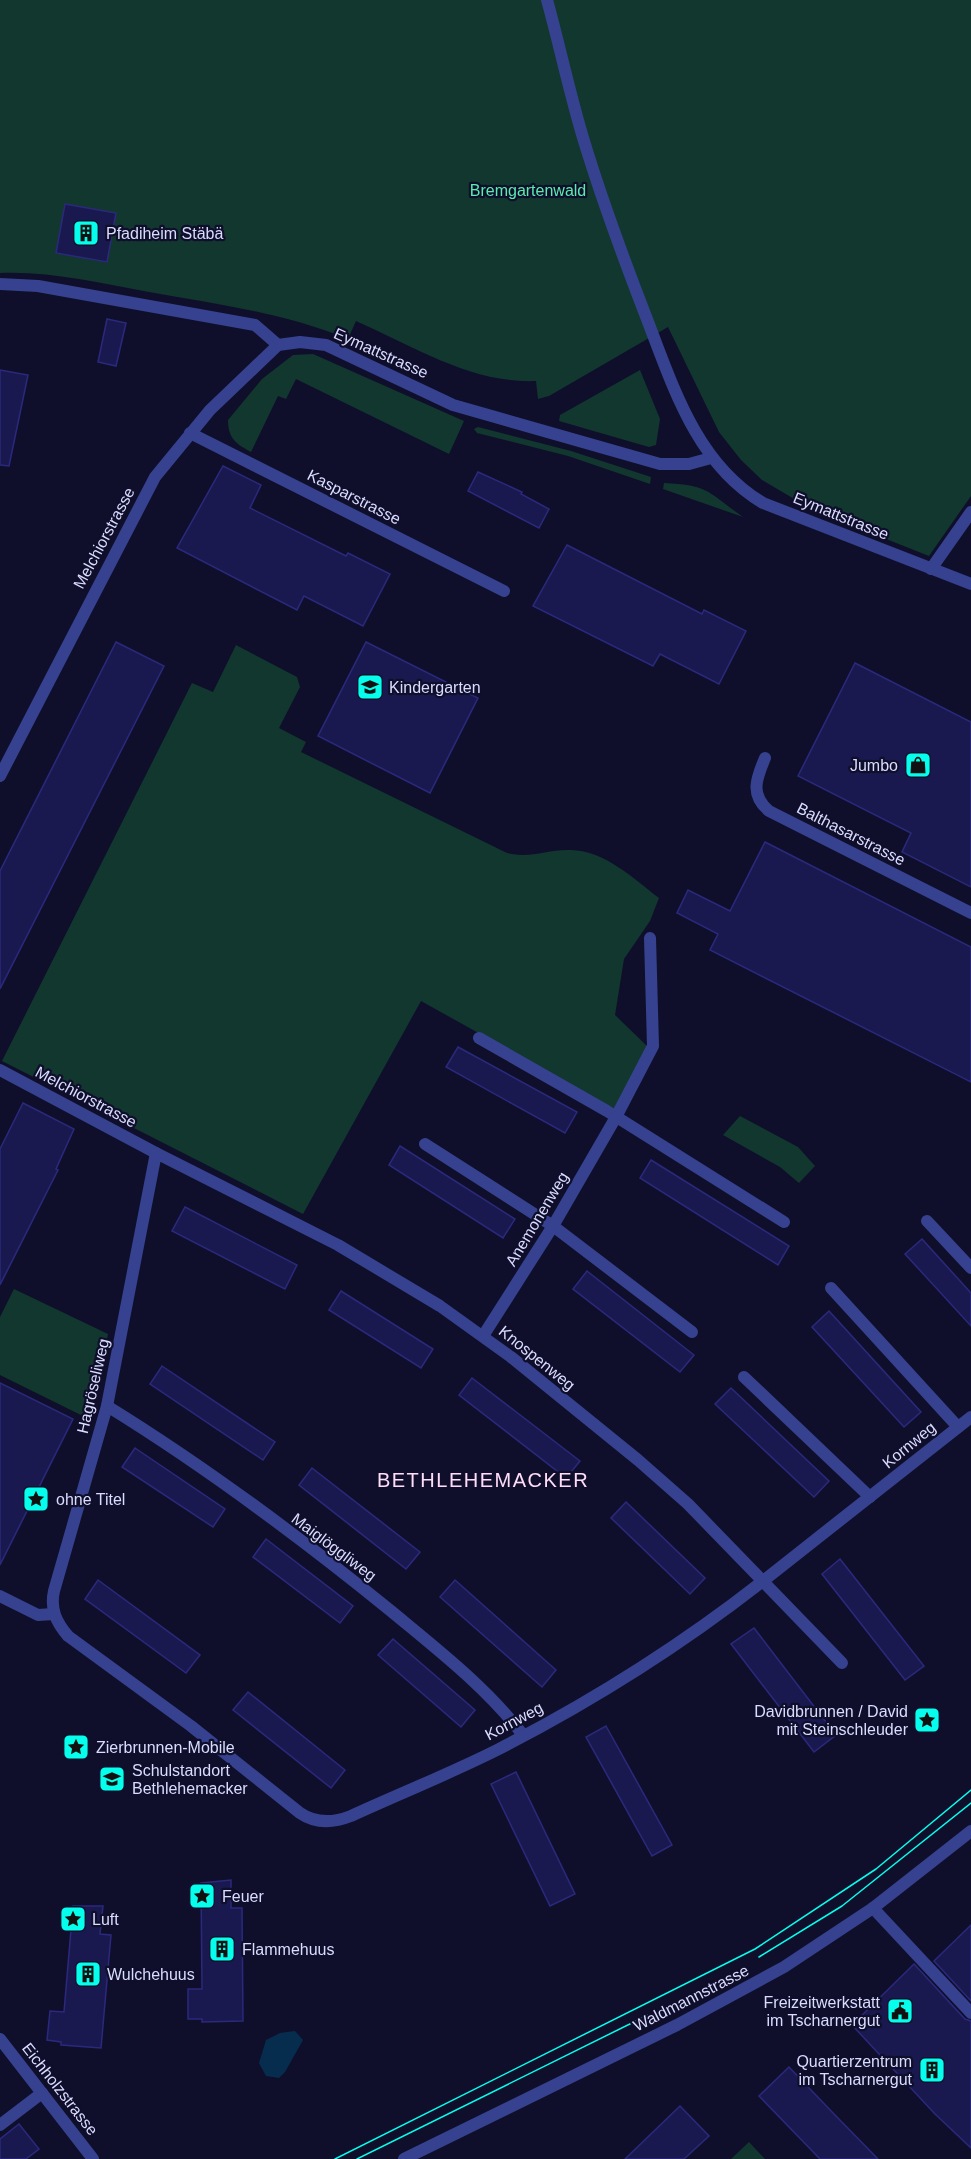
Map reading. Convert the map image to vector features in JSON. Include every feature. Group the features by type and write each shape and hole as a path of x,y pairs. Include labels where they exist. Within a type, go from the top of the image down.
{"street":[{"name":"Eymattstrasse","path":"547,0 584,139 612,228 666,371 689,420 711,458 736,485 763,503 971,584"},
{"path":"0,284 38,286 255,325 278,345"},
{"name":"Eymattstrasse","path":"278,345 300,342 326,345 453,405 660,464 678,465 711,458"},
{"name":"Melchiorstrasse","path":"0,776 155,477 190,433 242,377 278,345"},
{"name":"Kasparstrasse","path":"190,433 504,591"},
{"path":"931,569 971,512"},
{"name":"Balthasarstrasse","path":"765,758 756,780 755,789 757,798 769,812 971,913"},
{"name":"Anemonenweg","path":"483,1336 553,1226 616,1117 653,1046 650,938"},
{"path":"479,1038 616,1117 784,1222"},
{"name":"Melchiorstrasse","path":"0,1070 156,1153"},
{"path":"425,1144 553,1226 692,1332"},
{"name":"Knospenweg","path":"156,1153 338,1245 440,1306 483,1336 638,1460 688,1504 842,1664"},
{"name":"Hagröseliweg","path":"56,1618 54,1591 107,1406 156,1153"},
{"path":"927,1221 971,1268"},
{"path":"831,1288 958,1427"},
{"path":"744,1377 870,1497"},
{"name":"Maiglöggliweg","path":"107,1406 206,1473 359,1586 454,1664 500,1706 523,1736"},
{"name":"Kornweg","path":"56,1618 68,1636 192,1726 300,1813 313,1820 327,1822 342,1819 523,1736 664,1653 763,1581 971,1417"},
{"path":"0,1596 38,1615 56,1618"},
{"name":"Waldmannstrasse","path":"404,2159 740,1992 784,1967 873,1908 971,1832"},
{"path":"873,1908 971,2013"},
{"name":"Eichholzstrasse","path":"0,2039 93,2159"},
{"path":"0,2125 42,2093"}],"green space":[{"name":"Bremgartenwald","path":"0,0 971,0 971,496 929,556 813,510 762,480 741,460 719,432 668,327 549,396 538,399 536,381 512,380 466,370 443,362 356,321 348,339 299,322 225,305 75,278 0,273"},
{"path":"313,354 464,421 449,454 296,379 286,399 278,396 251,452 237,443 229,431 228,420 262,379 293,355"},
{"path":"640,370 660,419 656,445 649,447 559,421 560,415"},
{"path":"478,427 571,451 651,477 650,484 568,456 477,433 474,429"},
{"path":"664,483 691,486 707,491 743,517 663,489"},
{"path":"236,645 297,677 300,687 279,728 306,742 301,752 507,853 523,855 571,850 595,855 629,874 659,898 650,921 624,959 615,1015 648,1047 615,1109 421,1001 303,1214 2,1061 192,683 213,692"},
{"path":"740,1116 798,1147 815,1166 799,1183 780,1167 723,1135"},
{"path":"14,1289 108,1334 91,1420 0,1375 0,1317"},
{"path":"749,2142 765,2159 731,2159"}],"water":[{"path":"295,2031 303,2040 285,2072 279,2078 266,2076 259,2063 266,2040 280,2033"}],"building":[{"name":"Pfadiheim Stäbä","path":"65,204 116,213 107,262 56,253"},
{"path":"107,319 126,323 116,366 98,362"},
{"path":"0,370 28,375 9,466 0,465"},
{"path":"223,466 261,485 250,508 346,556 348,553 390,574 363,626 304,596 297,610 177,548"},
{"path":"478,472 522,492 521,494 549,509 539,528 468,491"},
{"path":"567,545 702,614 704,610 746,631 719,684 660,654 653,666 533,606"},
{"path":"116,642 164,666 0,989 0,871"},
{"path":"366,642 478,698 430,793 318,736"},
{"path":"855,663 971,722 971,887 902,852 911,833 798,776"},
{"path":"765,842 971,947 971,1082 710,950 718,934 677,913 688,890 730,911"},
{"path":"458,1047 577,1112 565,1133 446,1067"},
{"path":"23,1103 74,1129 56,1169 58,1170 0,1285 0,1149"},
{"path":"400,1146 515,1219 503,1238 389,1165"},
{"path":"651,1160 789,1246 778,1265 640,1178"},
{"path":"185,1207 297,1265 285,1289 172,1231"},
{"path":"922,1239 971,1293 971,1326 905,1254"},
{"path":"587,1271 694,1355 680,1372 573,1289"},
{"path":"341,1291 433,1349 421,1368 329,1310"},
{"path":"829,1311 921,1412 904,1427 812,1327"},
{"path":"162,1366 275,1442 263,1460 150,1384"},
{"path":"472,1378 580,1461 566,1478 459,1395"},
{"path":"0,1383 73,1419 0,1565"},
{"path":"731,1388 829,1481 814,1497 715,1404"},
{"path":"135,1448 225,1509 213,1527 122,1467"},
{"path":"312,1468 420,1552 406,1569 299,1485"},
{"path":"626,1502 705,1578 690,1594 611,1518"},
{"path":"266,1539 353,1606 340,1623 253,1557"},
{"path":"840,1559 924,1666 905,1680 822,1574"},
{"path":"98,1580 200,1655 186,1673 85,1599"},
{"path":"455,1580 556,1670 542,1687 440,1597"},
{"path":"754,1628 836,1735 814,1752 731,1644"},
{"path":"393,1639 475,1710 461,1727 378,1655"},
{"path":"248,1692 345,1770 331,1788 233,1710"},
{"path":"606,1726 672,1845 652,1856 586,1737"},
{"path":"516,1772 575,1894 550,1906 491,1784"},
{"name":"Flammehuus","path":"231,1880 231,1908 242,1908 243,2021 202,2022 202,2019 188,2019 188,1989 202,1989 201,1883"},
{"name":"Wulchehuus","path":"73,1906 103,1906 100,1934 111,1935 101,2048 61,2045 61,2042 47,2040 50,2011 64,2012"},
{"path":"971,1925 971,2001 934,1961"},
{"path":"914,1964 965,2019 971,2021 971,2148 935,2114 852,2025"},
{"path":"789,2067 878,2159 820,2159 759,2096"},
{"path":"680,2106 709,2136 684,2159 625,2159"},
{"path":"19,2124 39,2149 26,2159 0,2159 0,2139"}],"tram line":[{"path":"335,2159 755,1949 876,1869 971,1790"},
{"path":"759,1957 842,1906 971,1803"},
{"path":"357,2159 648,2015"}],"place":[{"name":"Pfadiheim Stäbä","path":"86,233"},
{"name":"Kindergarten","path":"370,687"},
{"name":"Jumbo","path":"918,765"},
{"name":"ohne Titel","path":"36,1499"},
{"name":"Davidbrunnen / David mit Steinschleuder","path":"927,1720"},
{"name":"Zierbrunnen-Mobile","path":"76,1747"},
{"name":"Schulstandort Bethlehemacker","path":"112,1779"},
{"name":"Feuer","path":"202,1896"},
{"name":"Luft","path":"73,1919"},
{"name":"Flammehuus","path":"222,1949"},
{"name":"Wulchehuus","path":"88,1974"},
{"name":"Freizeitwerkstatt im Tscharnergut","path":"900,2011"},
{"name":"Quartierzentrum im Tscharnergut","path":"932,2070"}],"district":[{"name":"BETHLEHEMACKER","path":"483,1480"}]}
